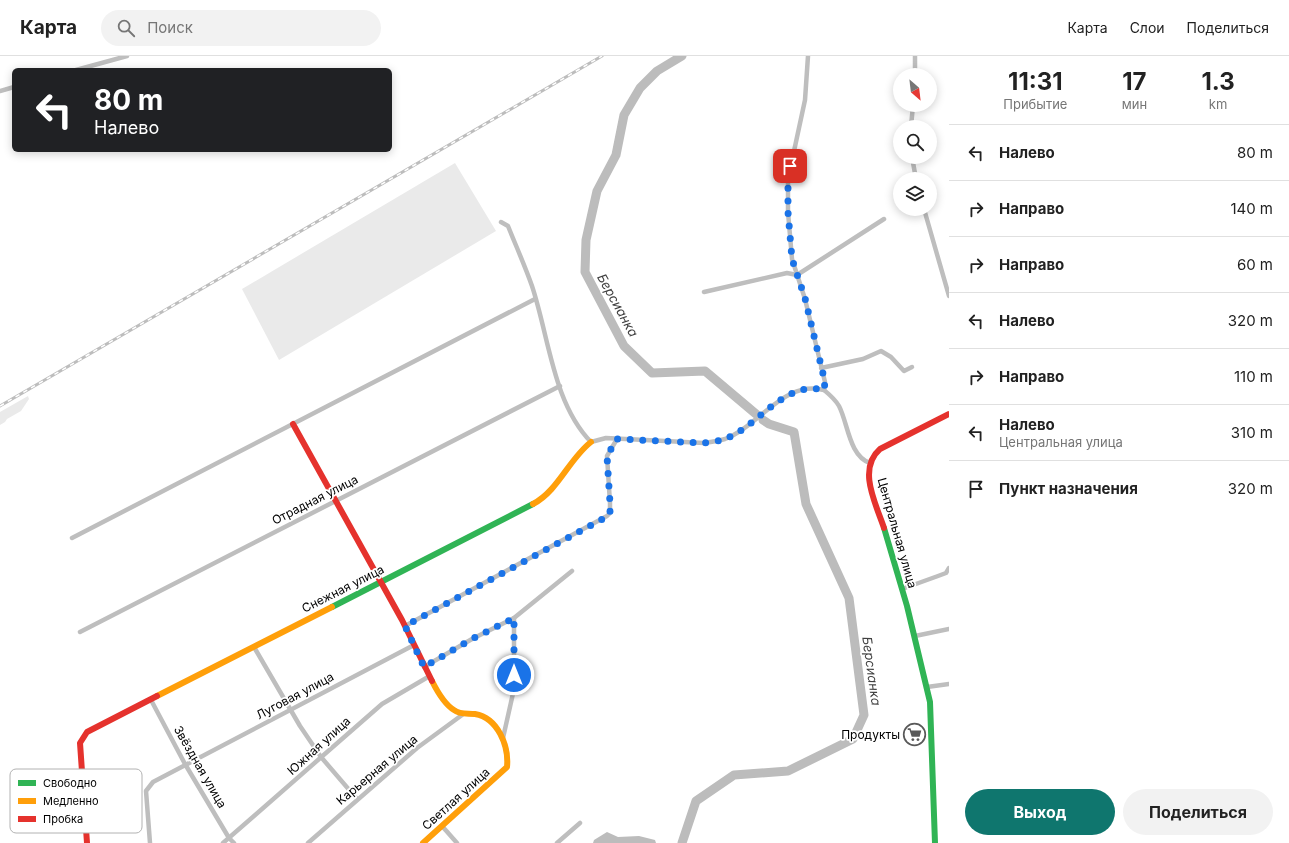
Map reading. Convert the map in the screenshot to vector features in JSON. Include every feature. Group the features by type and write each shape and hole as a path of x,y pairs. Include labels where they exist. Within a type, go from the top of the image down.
{"street":[{"path":"83,68 127,56"},
{"path":"501,222 508,226 535,299 566,404 579,430 591,442 606,438 704,443 716,442 734,434 798,389 815,387 824,390 825,382 805,298 792,259 788,212 788,180 806,100 808,56"},
{"path":"915,56 915,68"},
{"path":"0,91 12,88"},
{"path":"926,216 949,296"},
{"path":"704,292 786,273 797,275 884,219"},
{"path":"72,538 535,299"},
{"path":"821,368 863,359 881,351 891,356 904,371 912,367"},
{"name":"Отрадная улица","path":"80,632 560,386"},
{"name":"Центральная улица","path":"824,390 839,406 857,453 864,462 870,463 868,475 915,636 927,687 930,715 935,843"},
{"path":"870,463 876,453 886,445 949,414"},
{"path":"293,424 405,626 428,677 451,709 462,715 477,714 490,721 503,738"},
{"path":"405,626 608,516 610,513 610,503 607,456 617,439"},
{"name":"Снежная улица","path":"82,769 80,743 87,732 542,499 551,490 580,452 591,442"},
{"path":"902,588 946,573 949,568"},
{"path":"424,667 472,639 514,618 572,571"},
{"path":"503,738 514,689 514,618"},
{"path":"915,636 949,628"},
{"name":"Луговая улица","path":"150,843 146,791 153,782 414,645"},
{"path":"254,647 300,726 321,758 357,799"},
{"name":"Южная улица","path":"223,843 382,704 428,677"},
{"path":"927,687 949,684"},
{"name":"Звёздная улица","path":"151,700 185,764 229,838 234,843"},
{"name":"Карьерная улица","path":"308,843 357,799 418,748 462,715"},
{"name":"Светлая улица","path":"423,843 507,767 508,760 503,738"},
{"path":"557,843 580,823"},
{"path":"442,826 457,843"},
{"name":"Снежная улица","path":"86,833 87,843"}],"shaded area":[{"path":"455,163 496,231 279,360 242,289"},
{"path":"28,396 29,399 21,411 0,425 0,412"},
{"path":"607,832 618,837 639,836 655,840 656,843 593,843 594,840"}],"waterway":[{"name":"Берсианка","path":"682,56 657,71 640,88 624,115 616,155 597,191 586,240 585,272 624,346 652,373 705,371 756,414"},
{"name":"Берсианка","path":"682,843 696,801 734,775 788,771 853,739 864,715 849,598 806,504 794,432 769,424 763,420"}],"railway":[{"path":"0,406 602,56"}],"traffic: fast":[{"path":"332,607 533,504"},
{"path":"884,528 907,606 930,702 935,843"}],"traffic: slow":[{"path":"533,504 550,491 576,457 591,442"},
{"path":"157,696 332,607"},
{"path":"423,843 507,767 504,742 496,727 483,717 475,714 456,712 441,697 432,681"}],"traffic: jam":[{"path":"884,528 870,487 869,476 873,457 880,449 949,414"},
{"path":"293,424 402,620 432,681"},
{"path":"82,769 80,743 87,732 157,696"},
{"path":"86,833 87,843"}],"place":[{"name":"Продукты","path":"915,735"}],"route":[{"path":"514,675 514,618 472,639 424,667 405,626 608,516 610,513 610,503 607,476 607,456 617,439 704,443 716,442 726,439 734,434 798,389 815,387 824,390 825,382 805,298 792,259 788,212 788,180 790,166"}]}
